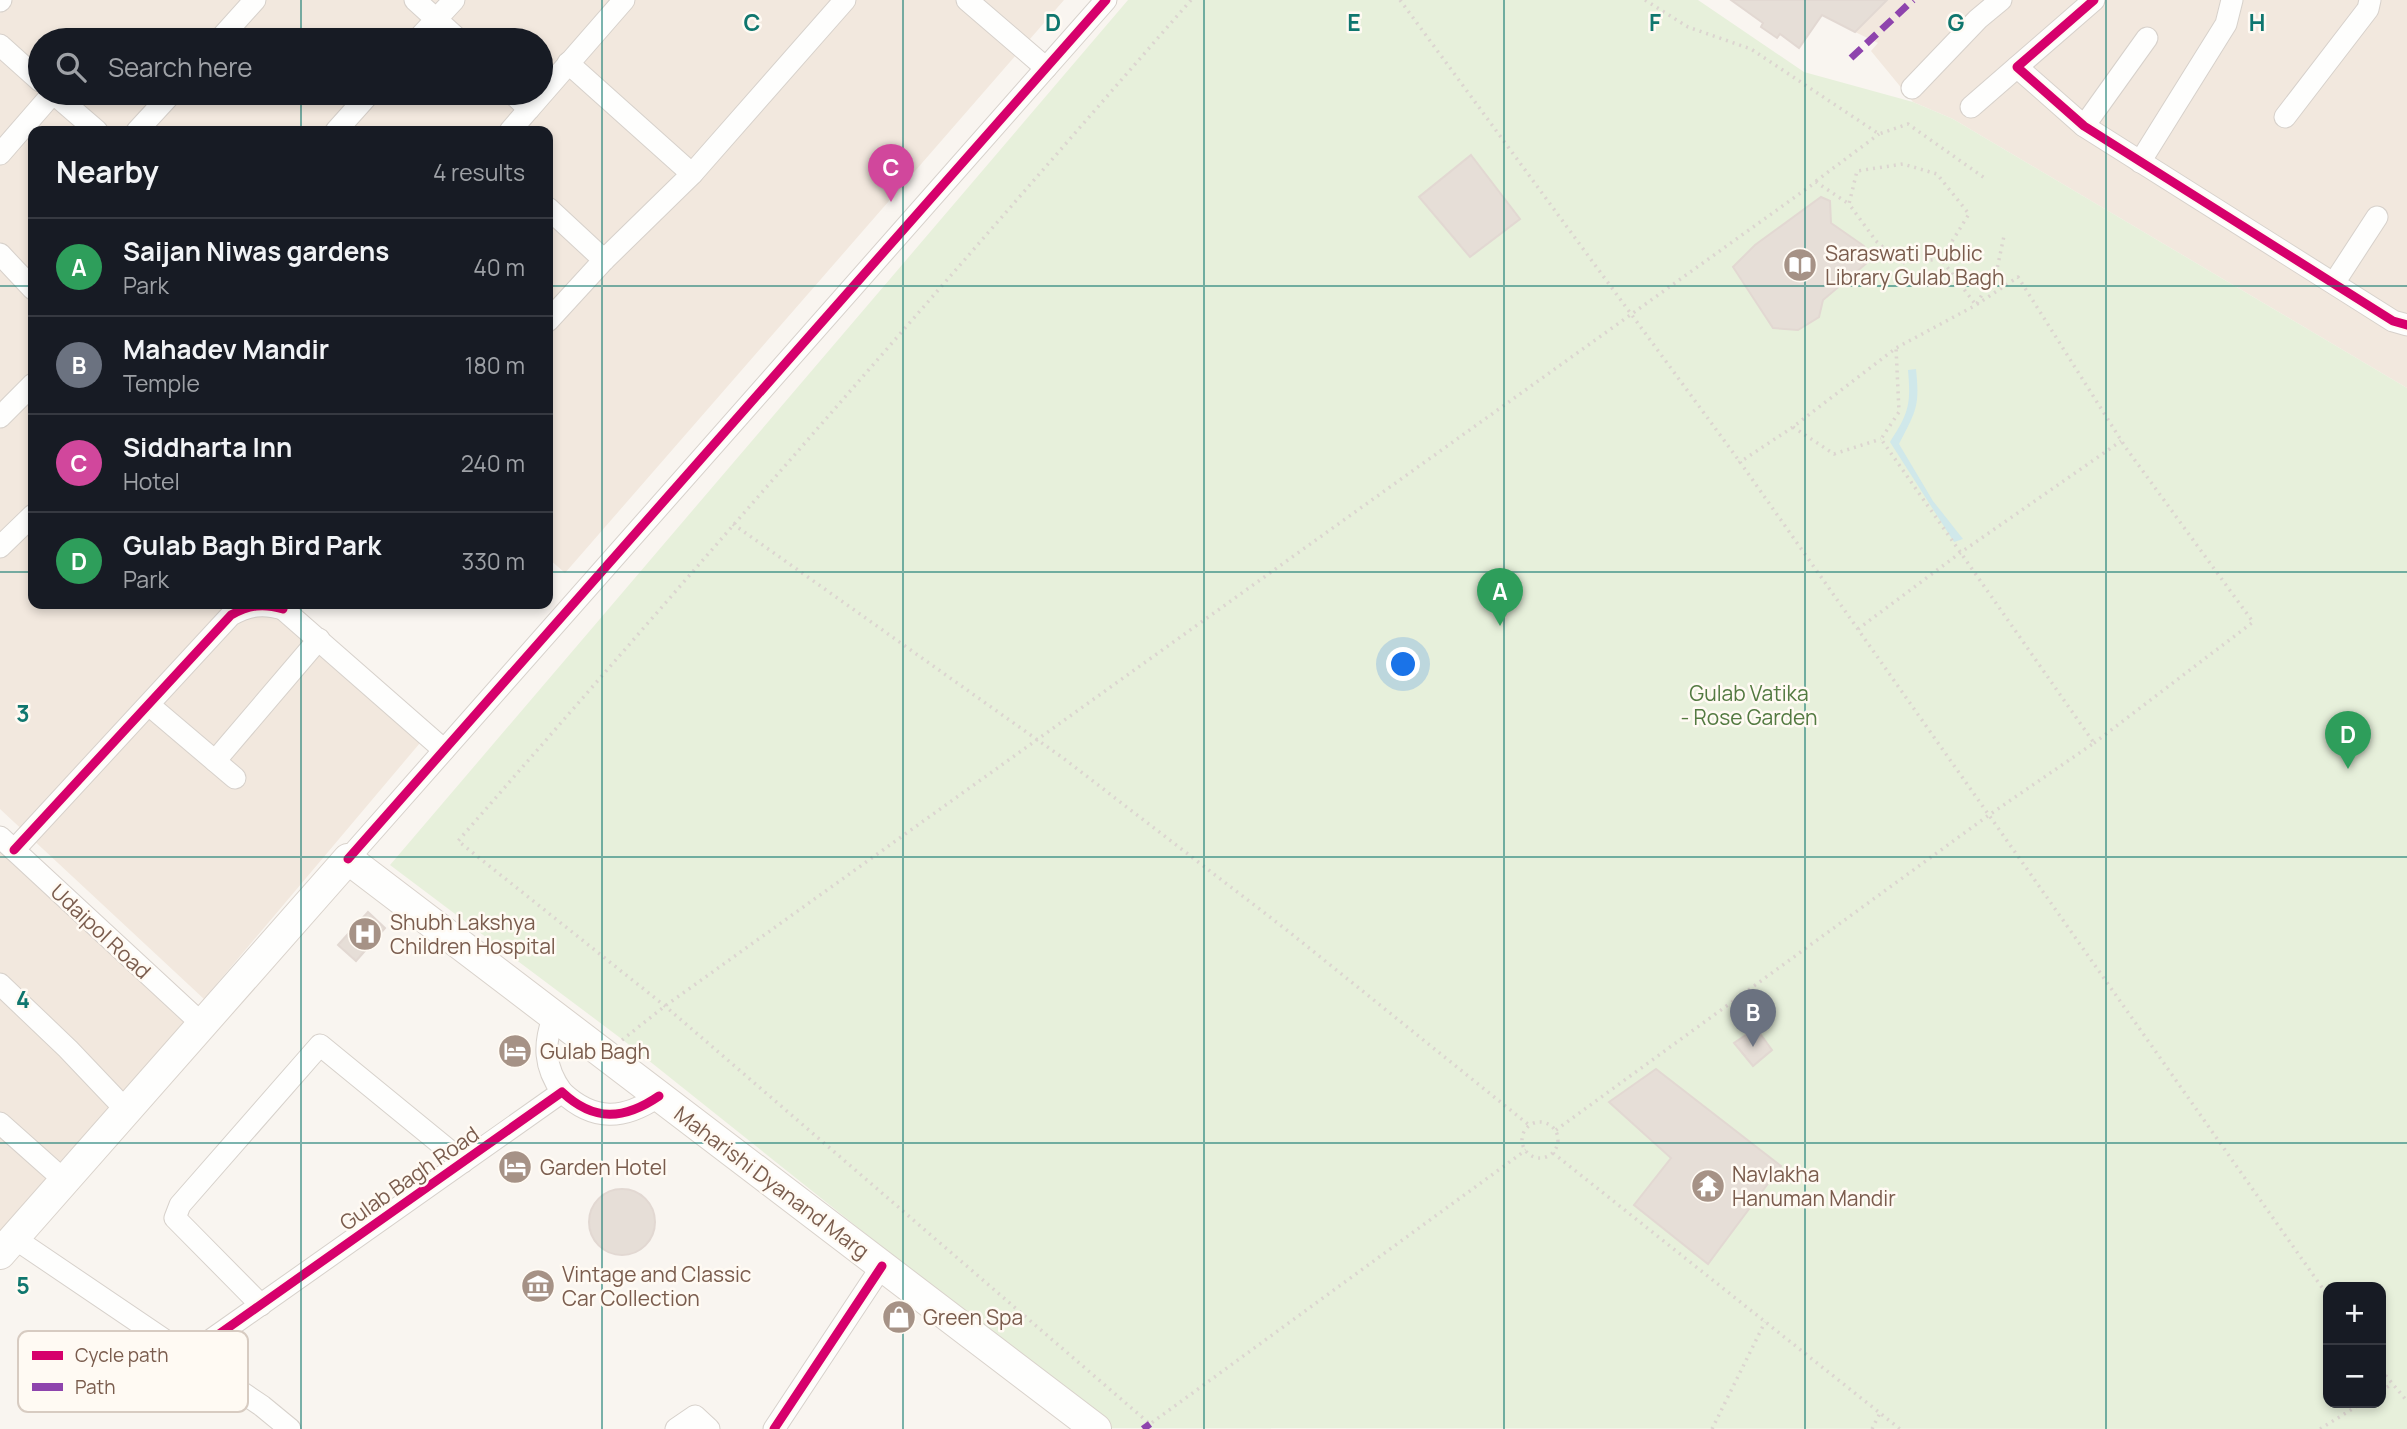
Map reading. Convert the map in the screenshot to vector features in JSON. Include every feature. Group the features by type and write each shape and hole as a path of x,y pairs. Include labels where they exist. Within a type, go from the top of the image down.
{"main road":[{"name":"Maharishi Dyanand Marg","path":"348,859 1096,1429"},
{"path":"7,1246 348,859"}],"street":[{"path":"230,28 255,0"},
{"path":"415,0 446,28"},
{"path":"428,28 454,0"},
{"path":"553,82 624,0"},
{"path":"553,316 604,260 692,173 845,0"},
{"path":"967,0 1046,68"},
{"path":"348,859 1106,0"},
{"path":"1912,88 2001,0"},
{"path":"1971,107 2094,0"},
{"path":"2140,162 2226,24 2232,0"},
{"path":"2285,117 2368,9 2370,0"},
{"path":"2084,126 2147,38"},
{"path":"0,45 28,70"},
{"path":"569,64 692,173"},
{"path":"2017,67 2084,126 2334,284 2399,324 2407,325"},
{"path":"0,154 43,105"},
{"path":"67,105 91,126"},
{"path":"142,126 161,105"},
{"path":"340,126 359,105"},
{"path":"525,105 529,109"},
{"path":"514,126 533,105"},
{"path":"553,213 604,260"},
{"path":"2334,284 2377,217"},
{"path":"0,254 28,284"},
{"path":"0,417 28,389"},
{"path":"0,547 28,520"},
{"path":"7,844 149,705 231,615 241,609"},
{"path":"288,609 444,750"},
{"path":"215,761 319,639"},
{"path":"149,705 235,778"},
{"name":"Udaipol Road","path":"7,844 202,1024"},
{"path":"0,984 68,1049 126,1110"},
{"path":"554,1016 547,1033 546,1059 562,1092 579,1106 606,1115 629,1113 641,1109 659,1096"},
{"path":"261,1305 174,1217 180,1205 320,1045 463,1162"},
{"name":"Gulab Bagh Road","path":"224,1331 562,1092"},
{"path":"0,1122 64,1180"},
{"path":"7,1246 147,1331"},
{"path":"774,1429 883,1266"},
{"path":"248,1397 290,1429"},
{"path":"676,1429 695,1416 709,1429"}],"path":[{"path":"1158,1429 665,1006 458,841 1191,0"},
{"path":"1400,0 1740,462 2323,1289"},
{"path":"1646,0 1688,27 1751,49 1880,134"},
{"path":"604,1054 665,1006 1880,134 1908,124 1986,179"},
{"path":"1849,204 1857,172 1903,164 1937,174 1969,215 1941,259"},
{"path":"1815,181 1849,204 1876,241 1901,263 1941,259"},
{"path":"1976,305 1997,269 2004,236"},
{"path":"1941,259 1976,305"},
{"path":"1556,1130 1989,815 2094,743 2253,622 2121,441 2018,277 1976,305 1896,348 1793,427 1740,462"},
{"path":"1793,427 1834,453 1881,439 1899,412 1896,348"},
{"path":"1881,439 2094,743"},
{"path":"1858,629 1960,553 2121,441"},
{"path":"733,524 1037,740 1288,931 1529,1125"},
{"path":"1541,1121 1556,1130 1558,1143 1552,1153 1539,1157 1526,1150 1523,1136 1529,1125 1541,1121"},
{"path":"1150,1424 1526,1150"},
{"path":"1552,1153 1900,1429"},
{"path":"1712,1429 1765,1322"},
{"path":"2386,1376 2407,1402"},
{"path":"2386,1388 2392,1384"},
{"path":"2320,1429 2354,1408"},
{"path":"1872,1429 1880,1413"}],"shaded area":[{"path":"0,0 1064,0 565,573 553,562 553,126 28,126 28,609 289,609 425,737 204,999 0,809"},
{"path":"1887,0 2407,0 2407,388 1953,119 1913,102 1871,51 1878,43 1855,32"},
{"path":"0,844 193,1023 0,1234"}],"green space":[{"name":"Gulab Vatika - Rose Garden","path":"1128,0 1698,0 1804,72 1913,102 1953,119 2407,388 2407,1429 1109,1428 623,1040 390,865"}],"water":[{"path":"1916,369 1915,408 1899,444 1933,501 1963,539 1954,542 1890,442 1907,408 1908,370"}],"building":[{"path":"1731,0 1887,0 1855,32 1822,15 1799,48 1780,34 1777,38 1761,27 1763,23"},
{"path":"1471,155 1520,219 1470,257 1419,197"},
{"name":"Saraswati Public Library Gulab Bagh","path":"1821,197 1830,201 1831,223 1864,246 1868,262 1823,300 1819,317 1798,330 1773,328 1733,267 1755,245"},
{"path":"368,912 385,928 356,961 338,945"},
{"path":"1756,1028 1772,1050 1753,1066 1734,1043"},
{"name":"Navlakha Hanuman Mandir","path":"1656,1069 1781,1166 1708,1264 1634,1205 1671,1158 1609,1102"},
{"path":"615,1189 629,1189 641,1194 650,1203 655,1222 653,1235 646,1246 629,1255 615,1255 603,1250 594,1241 589,1229 589,1215 594,1203 603,1194"}],"marked path":[{"path":"1851,58 1913,0"},
{"path":"1143,1429 1150,1424"}],"cycle path":[{"path":"348,859 1106,0"},
{"path":"2094,0 2017,67 2084,126 2393,321 2407,325"},
{"path":"14,850 231,615 244,609"},
{"path":"223,1331 562,1092 586,1109 609,1114 634,1110 659,1096"},
{"path":"774,1429 882,1266"}],"place":[{"name":"Siddharta Inn","path":"891,202"},
{"name":"Saraswati Public Library Gulab Bagh","path":"1800,265"},
{"name":"Saijan Niwas gardens","path":"1500,626"},
{"name":"Gulab Bagh Bird Park","path":"2348,769"},
{"name":"Shubh Lakshya Children Hospital","path":"365,934"},
{"name":"Mahadev Mandir","path":"1753,1047"},
{"name":"Gulab Bagh","path":"515,1051"},
{"name":"Garden Hotel","path":"515,1167"},
{"name":"Navlakha Hanuman Mandir","path":"1708,1186"},
{"name":"Vintage and Classic Car Collection","path":"538,1286"},
{"name":"Green Spa","path":"899,1317"}]}
